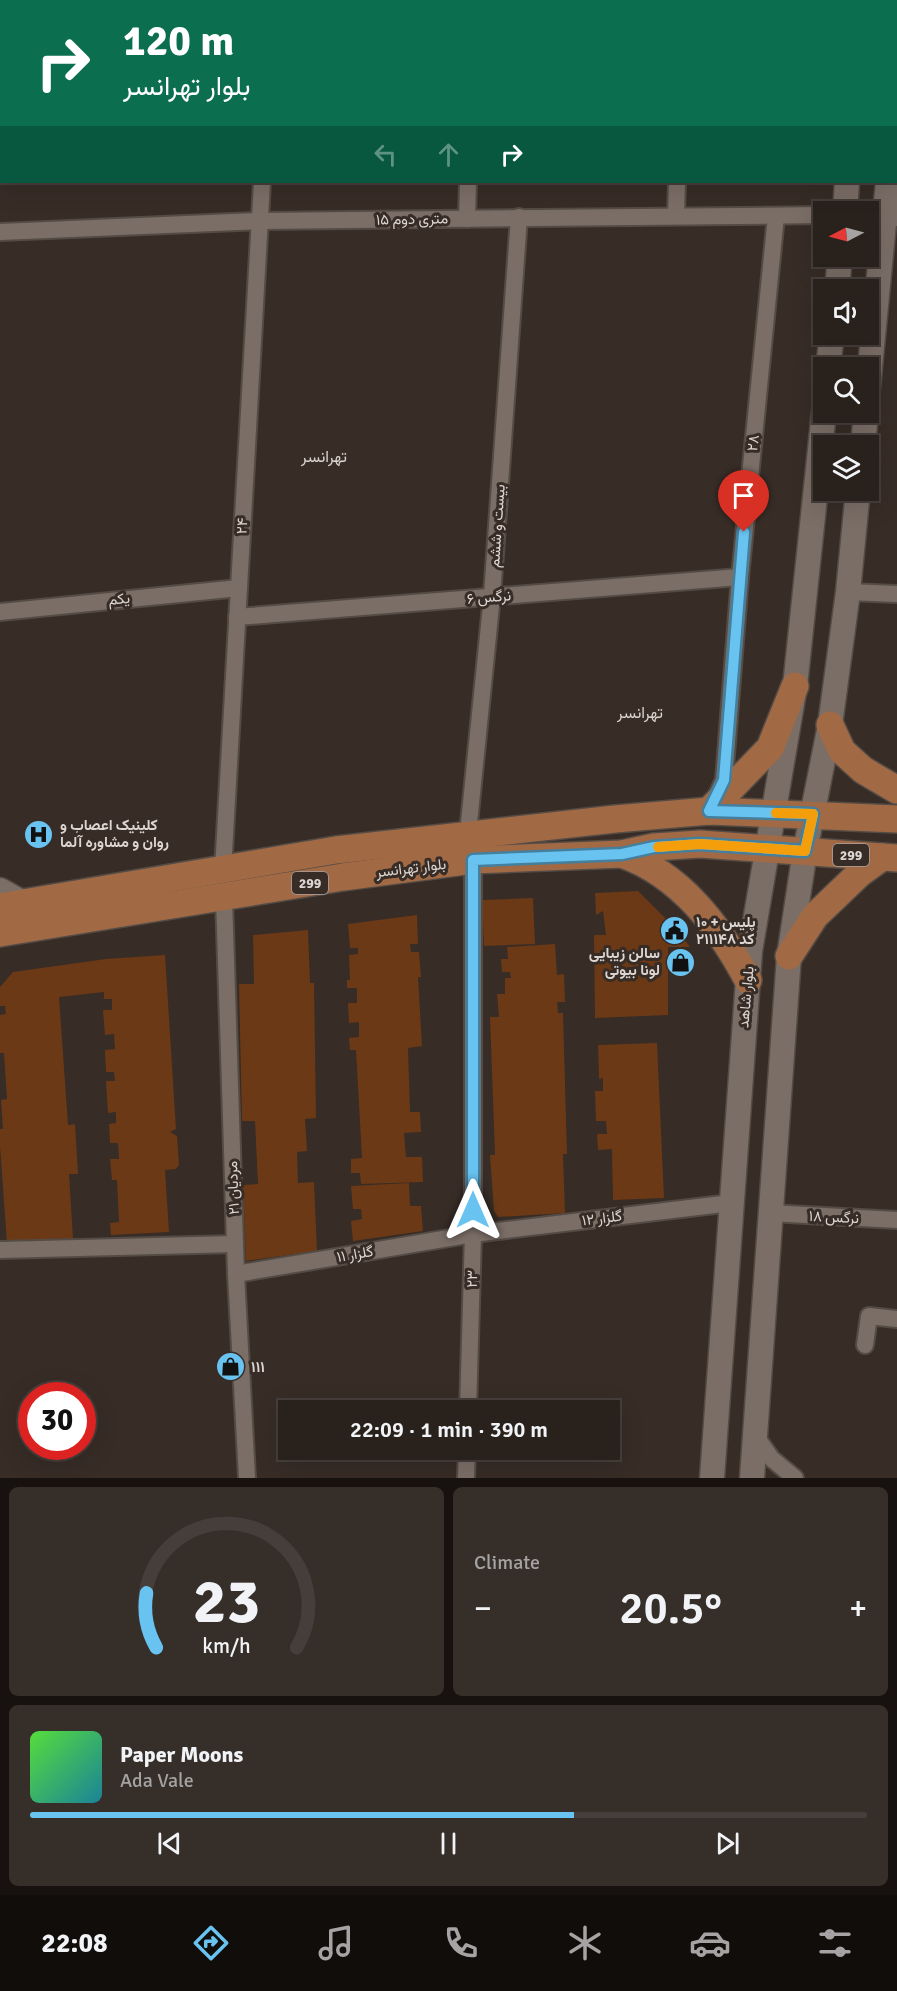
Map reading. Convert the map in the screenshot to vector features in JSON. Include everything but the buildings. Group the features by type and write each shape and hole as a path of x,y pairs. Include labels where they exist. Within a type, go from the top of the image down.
{"main road":[{"path":"846,201 847,183"},
{"path":"871,357 888,183"},
{"name":"بلوار شاهد","path":"712,1478 750,951 795,686 823,423"},
{"path":"752,1478 789,956 805,851 830,724 848,592 857,501"},
{"path":"709,811 770,748 795,686"},
{"path":"830,724 842,751 863,770 897,789"},
{"name":"بلوار تهرانسر","path":"4,917 223,870 336,850 468,833 709,811 897,819"},
{"name":"بلوار تهرانسر","path":"4,917 224,898 343,877 473,860 622,854 654,847 700,844 889,857"},
{"path":"622,854 643,861 695,902 727,940 748,980"},
{"path":"789,956 815,916 860,873 889,857"},
{"path":"0,890 4,917"},
{"path":"750,951 789,956"}],"street":[{"name":"۲۴","path":"223,870 262,183"},
{"path":"467,219 468,183"},
{"path":"676,215 677,183"},
{"name":"۱۵ متری دوم","path":"0,232 259,221 813,215"},
{"name":"۲۸","path":"709,811 724,780 740,577 776,216"},
{"name":"بیست و ششم","path":"468,833 492,596 519,217"},
{"name":"نرگس ۶","path":"237,617 740,577"},
{"name":"یکم","path":"0,612 239,588"},
{"path":"848,592 897,594"},
{"name":"۲۳","path":"468,1400 473,1234 473,860"},
{"name":"۲۱ مردیان","path":"224,898 236,1274 247,1478"},
{"name":"گلزار ۱۲","path":"473,1234 731,1203"},
{"name":"نرگس ۱۸","path":"770,1214 897,1220"},
{"name":"گلزار ۱۱","path":"236,1274 473,1234"},
{"path":"0,1250 235,1244"},
{"path":"866,1345 869,1316 897,1319"},
{"path":"755,1435 772,1459 795,1478"},
{"path":"466,1478 467,1460"}],"slow traffic":[{"path":"658,847 700,844 805,851 813,814 776,813"}],"place":[{"name":"کلینیک اعصاب و روان و مشاوره آلما","path":"39,834"},
{"name":"پلیس + ۱۰ کد ۲۱۱۱۴۸","path":"675,931"},
{"name":"سالن زیبایی لونا بیوتی","path":"681,962"},
{"name":"۱۱۱","path":"230,1367"}],"district":[{"name":"تهرانسر","path":"324,456"},
{"name":"تهرانسر","path":"640,712"}],"route":[{"path":"473,1210 473,860 622,854 654,847 700,844 805,851 813,814 709,811 724,780 744,532"}]}
